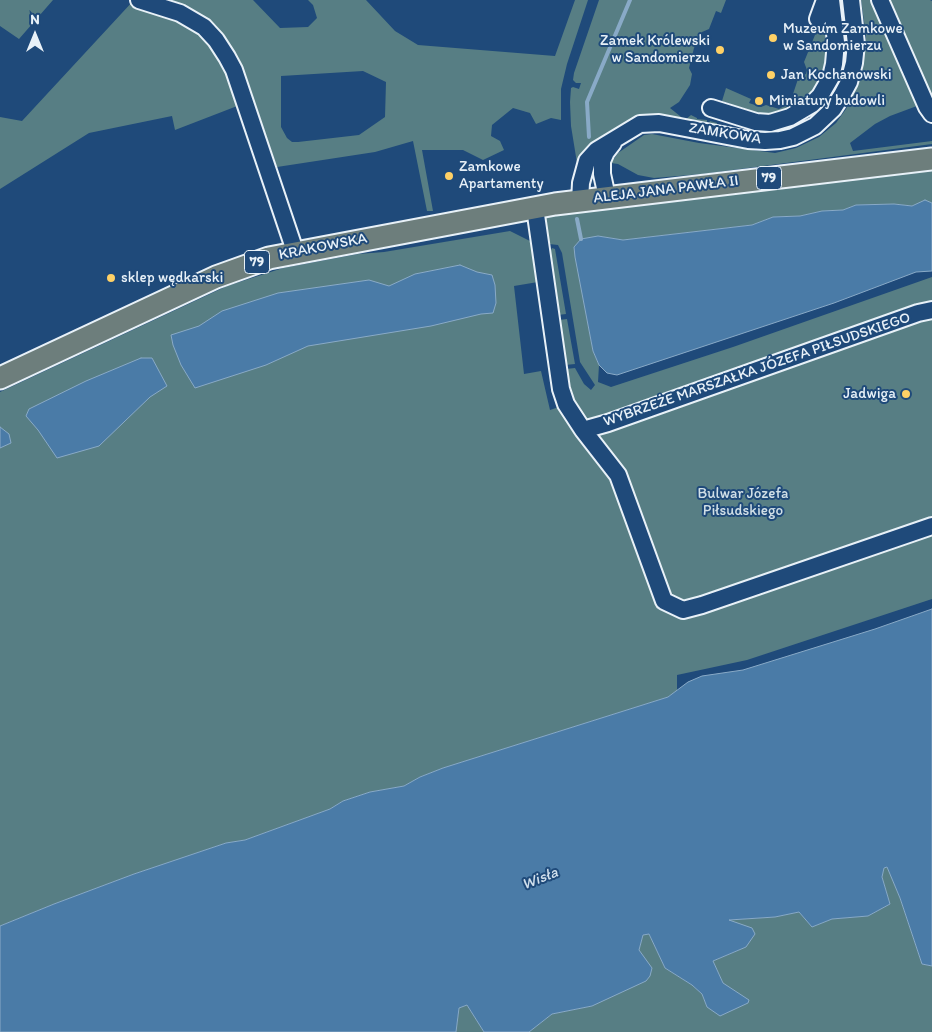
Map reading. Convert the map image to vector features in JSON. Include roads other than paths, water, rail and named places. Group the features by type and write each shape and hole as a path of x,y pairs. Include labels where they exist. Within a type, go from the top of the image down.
{"main road":[{"name":"ALEJA JANA PAWŁA II","path":"580,201 932,158"},
{"name":"KRAKOWSKA","path":"0,378 216,277 269,258 295,251 580,201"}],"street":[{"path":"139,0 180,13 204,27 216,40 227,57 234,70 295,251"},
{"path":"818,19 825,0"},
{"path":"711,108 756,122 770,123 790,117 812,104 820,96 831,76 834,64 836,42 831,0"},
{"name":"ZAMKOWA","path":"580,201 580,183 587,160 597,150 640,124 648,123 748,140 765,141 793,137 815,126 833,109 842,95 854,64 855,31 851,0"},
{"path":"880,0 930,111"},
{"name":"ZAMKOWA","path":"607,197 602,174 602,161 617,137"},
{"name":"WYBRZEŻE MARSZAŁKA JÓZEFA PIŁSUDSKIEGO","path":"535,208 561,389 566,404 583,430 618,475 664,601 683,610 932,526"},
{"name":"WYBRZEŻE MARSZAŁKA JÓZEFA PIŁSUDSKIEGO","path":"583,430 608,423 932,310"}],"water":[{"path":"925,200 932,203 932,271 916,272 834,303 617,375 607,373 599,365 593,351 575,257 574,247 581,239 598,236 623,240 752,225 773,217 800,216 822,211 843,210 856,205 894,204 912,206"},
{"path":"460,265 477,272 492,275 495,285 496,303 493,313 431,326 308,346 266,365 195,388 181,365 173,345 171,335 199,326 222,311 278,293 369,280 389,286 415,274"},
{"path":"141,358 152,358 167,386 150,397 99,446 57,458 26,416 29,409 86,381"},
{"path":"0,427 9,434 11,443 0,448"},
{"name":"Wisła","path":"932,609 932,966 922,964 900,898 887,867 884,868 882,877 890,904 868,916 832,919 812,927 799,912 775,917 729,920 752,928 755,934 746,947 713,961 723,983 749,1000 748,1003 720,1016 707,1007 702,994 692,985 665,968 649,934 643,935 639,950 652,968 650,976 646,981 592,1006 552,1014 529,1032 484,1032 467,1005 459,1008 456,1032 0,1032 0,926 134,874 226,843 245,840 330,809 343,801 370,792 404,786 443,768 668,697 688,682 702,676 743,670 875,629"}],"waterway":[{"path":"589,137 587,102 630,0"},
{"path":"577,219 581,239"}],"place":[{"name":"Muzeum Zamkowe w Sandomierzu","path":"773,38"},
{"name":"Zamek Królewski w Sandomierzu","path":"720,50"},
{"name":"Jan Kochanowski","path":"771,75"},
{"name":"Miniatury budowli","path":"759,101"},
{"name":"Zamkowe Apartamenty","path":"449,176"},
{"name":"sklep wędkarski","path":"111,278"},
{"name":"Jadwiga","path":"906,394"}],"park label":[{"name":"Bulwar Józefa Piłsudskiego","path":"743,502"}]}
